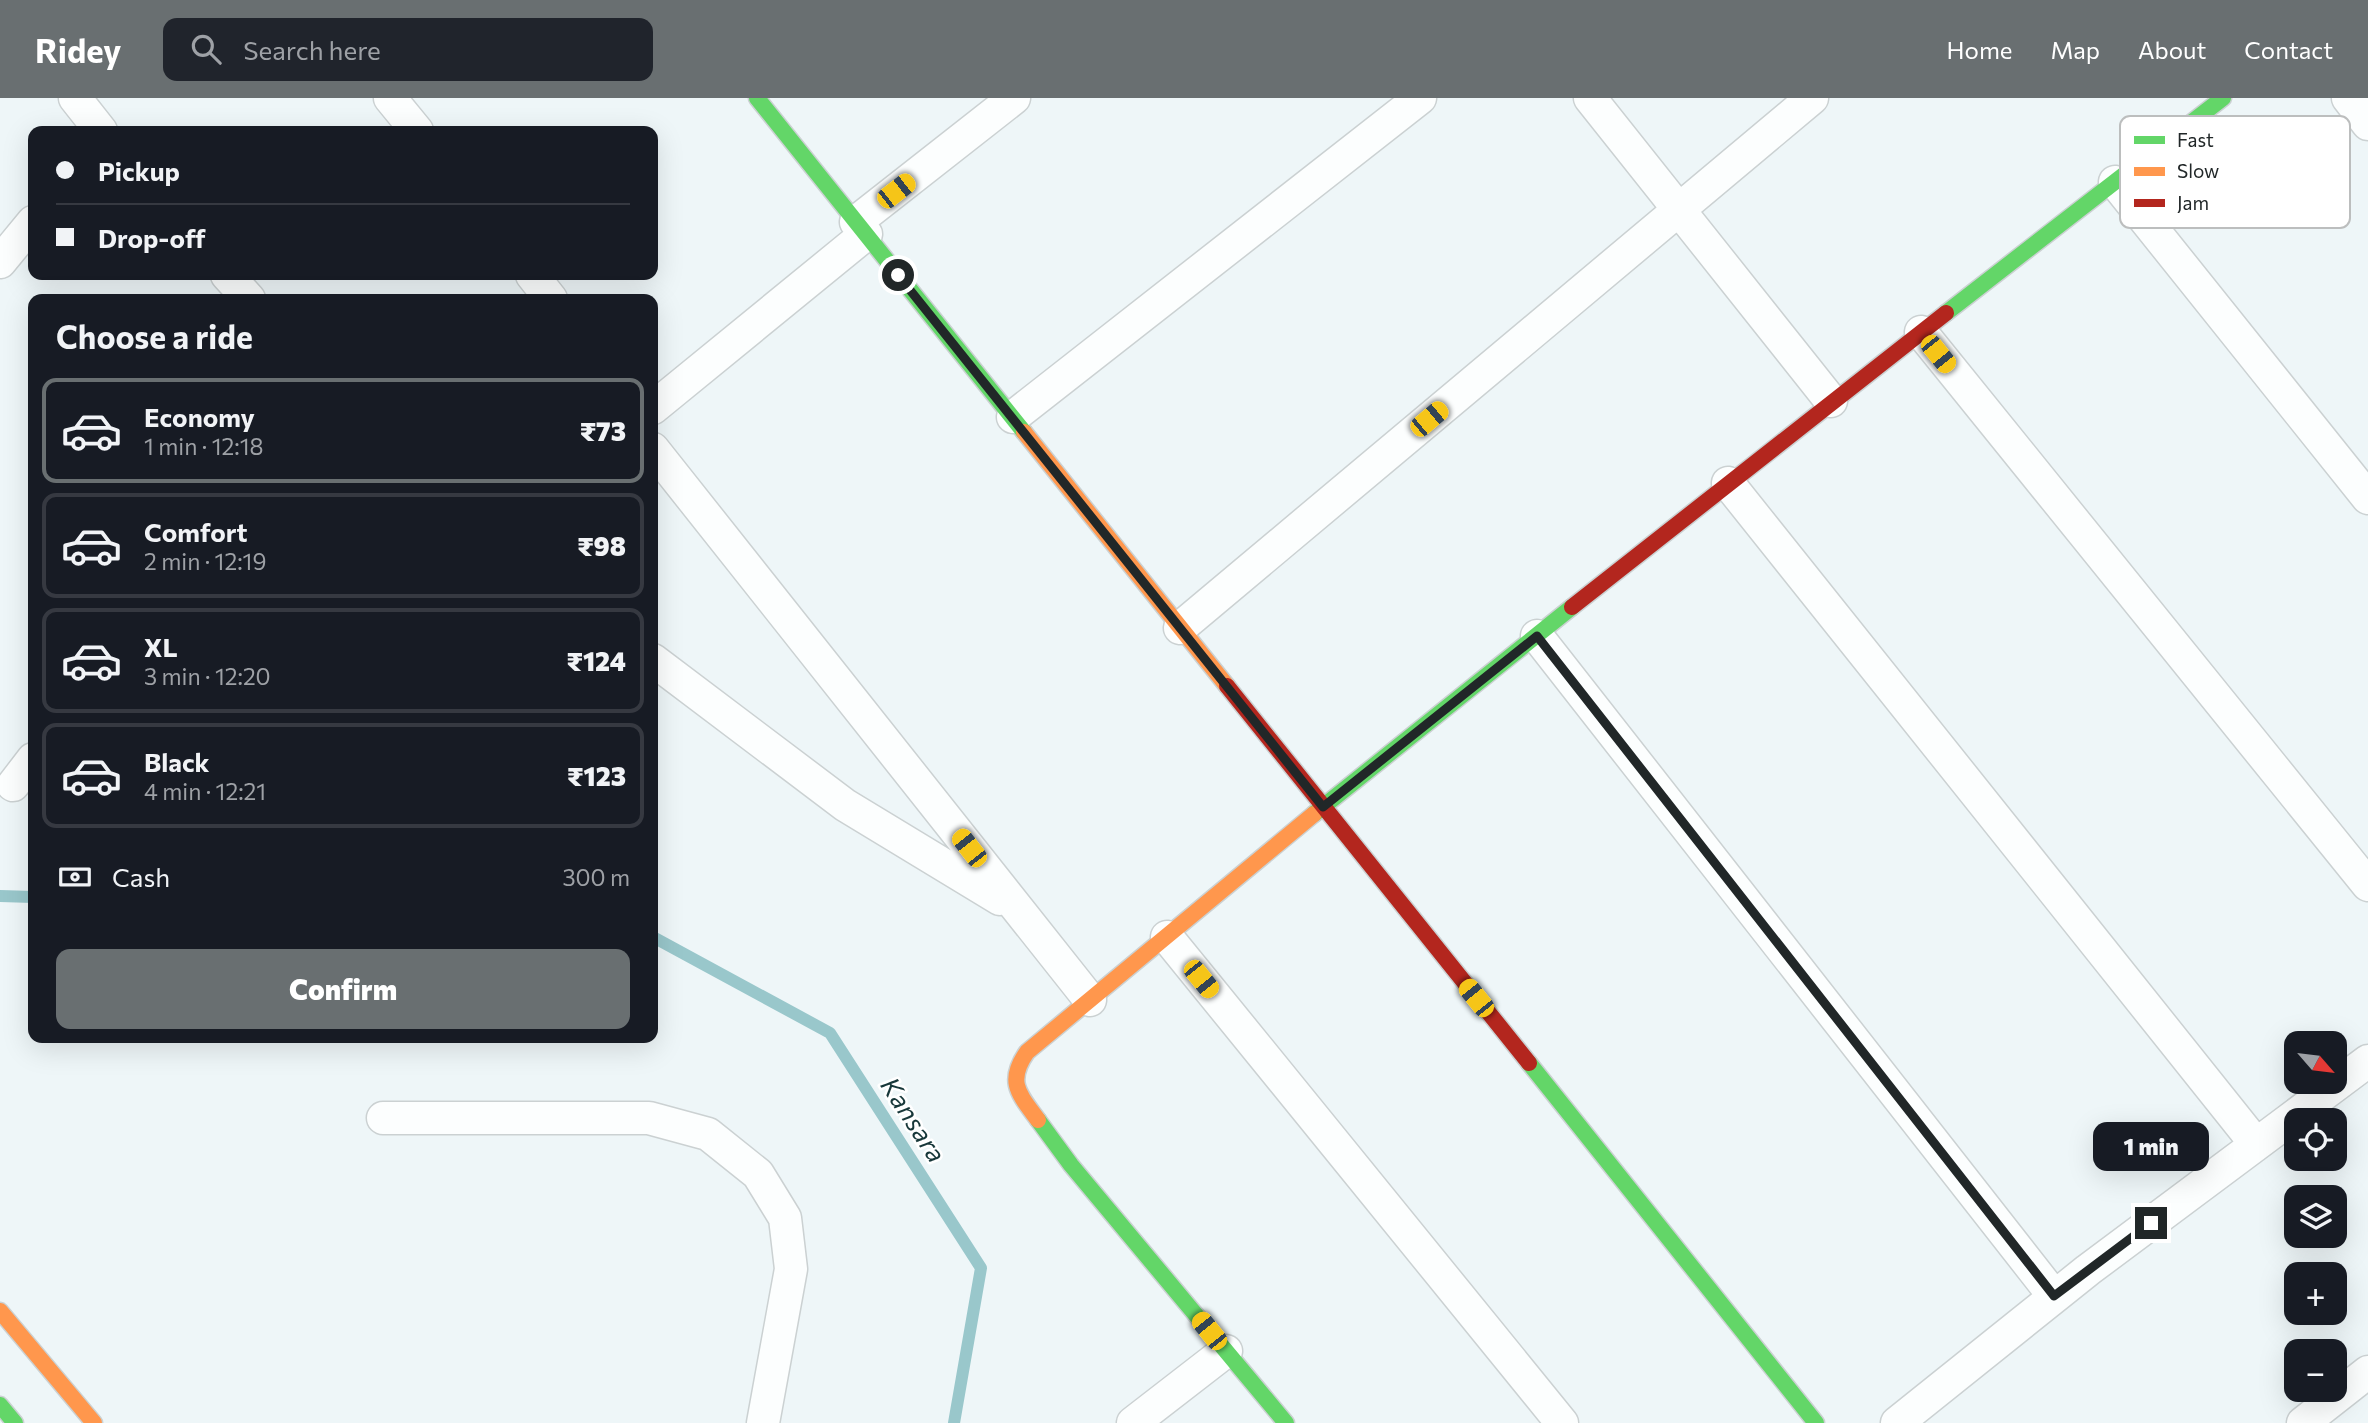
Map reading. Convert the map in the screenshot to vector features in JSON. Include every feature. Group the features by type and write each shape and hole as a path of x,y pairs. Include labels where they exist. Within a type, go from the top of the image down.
{"street":[{"path":"75,98 97,126"},
{"path":"390,98 413,126"},
{"path":"757,98 1816,1423"},
{"path":"658,404 1014,98"},
{"path":"1013,417 1420,98"},
{"path":"1590,98 1831,401"},
{"path":"1180,628 1812,98"},
{"path":"2200,116 2223,98"},
{"path":"2348,98 2368,124"},
{"path":"1286,1423 1071,1165 1017,1092 1014,1078 1018,1065 1027,1052 1323,807 1831,401 2120,178"},
{"path":"2115,182 2120,188"},
{"path":"0,262 28,228"},
{"path":"2152,228 2368,498"},
{"path":"232,280 244,294"},
{"path":"536,280 547,294"},
{"path":"1921,332 2368,885"},
{"path":"658,455 1090,1000"},
{"path":"1728,483 2256,1144"},
{"path":"1537,636 2054,1296"},
{"path":"658,664 845,805 1019,911"},
{"path":"13,785 28,766"},
{"path":"1167,937 1562,1423"},
{"path":"1897,1423 2054,1296 2368,1061"},
{"path":"383,1118 649,1118 708,1134 758,1174 785,1218 791,1269 763,1423"},
{"path":"0,1311 94,1423"},
{"path":"1133,1423 1226,1351"},
{"path":"2303,1423 2368,1372"},
{"path":"0,1405 15,1423"}],"waterway":[{"name":"Kansara","path":"0,896 28,897"},
{"name":"Kansara","path":"658,940 830,1033 981,1268 954,1423"}],"traffic: fast":[{"path":"757,98 1024,432"},
{"path":"2200,116 2223,98"},
{"path":"1946,313 2120,178"},
{"path":"1314,814 1572,607"},
{"path":"1529,1063 1816,1423"},
{"path":"1038,1120 1071,1165 1286,1423"},
{"path":"0,1405 15,1423"}],"traffic: slow":[{"path":"1024,432 1227,686"},
{"path":"1038,1120 1021,1095 1016,1080 1027,1052 1314,814"},
{"path":"0,1311 94,1423"}],"traffic: jam":[{"path":"1572,607 1946,313"},
{"path":"1227,686 1529,1063"}],"route":[{"path":"898,275 1323,807 1537,636 2054,1296 2151,1223"}]}
